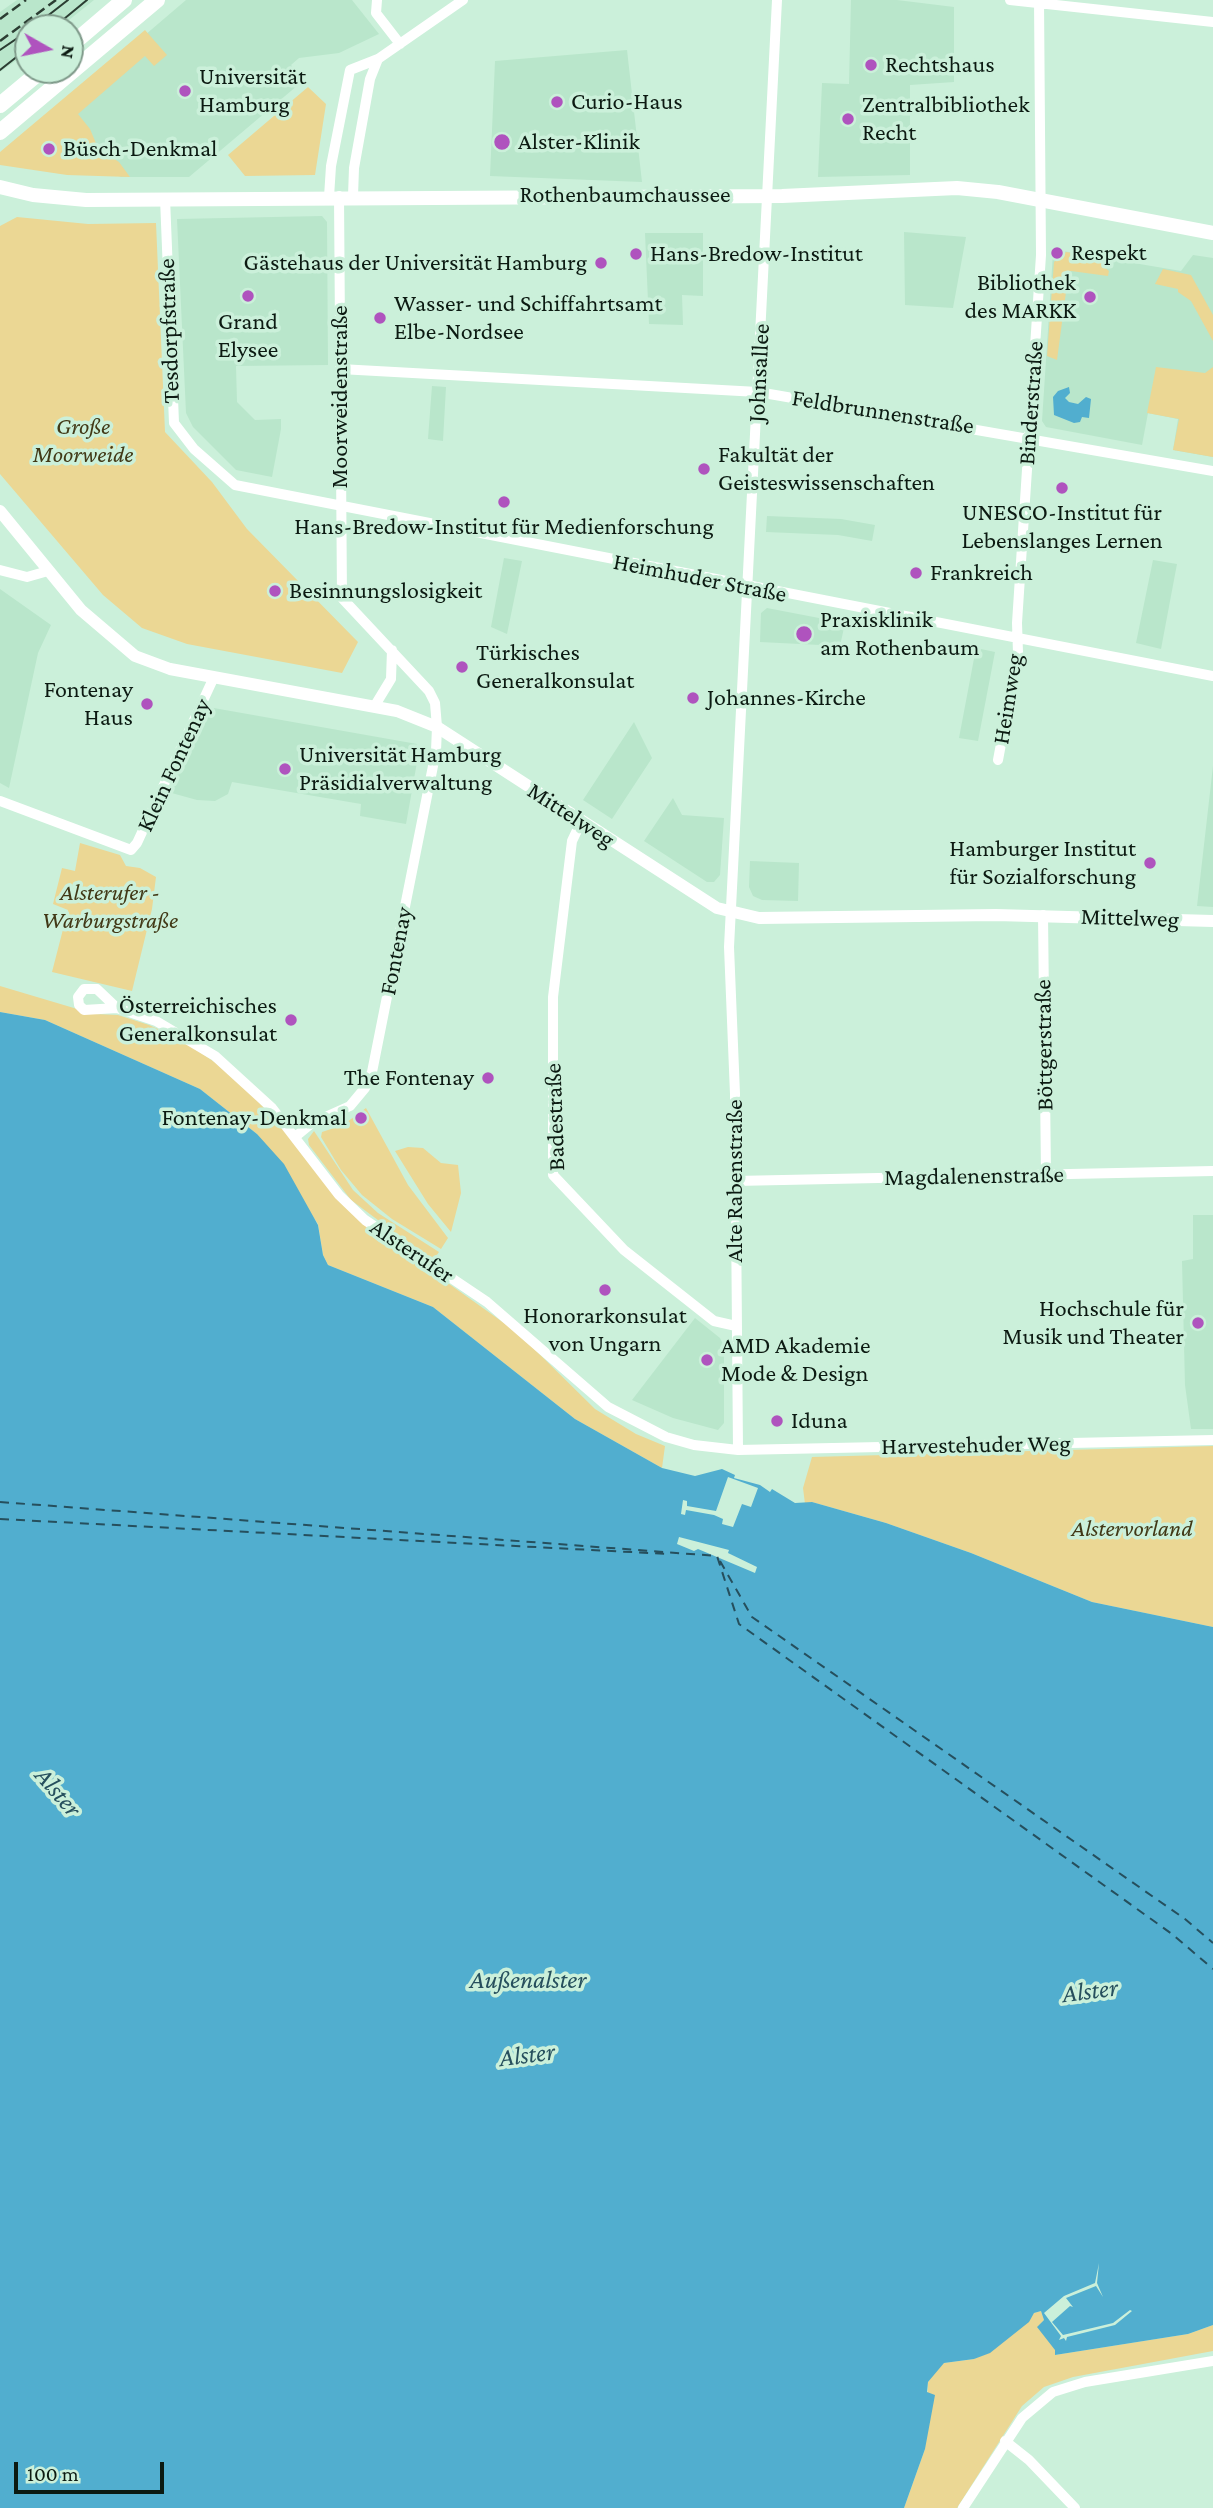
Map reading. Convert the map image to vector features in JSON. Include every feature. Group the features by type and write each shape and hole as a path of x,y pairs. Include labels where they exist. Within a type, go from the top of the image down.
{"main road":[{"path":"84,34 124,0"},
{"path":"0,132 157,0"},
{"path":"0,104 25,84"},
{"name":"Rothenbaumchaussee","path":"0,187 33,195 86,200 768,195 957,188 1042,200 1213,233"},
{"name":"Rothenbaumchaussee","path":"0,197 33,195"}],"street":[{"path":"377,0 376,13 400,44"},
{"name":"Moorweidenstraße","path":"393,650 342,598 340,197 347,77 350,70 378,59 463,0"},
{"name":"Johnsallee","path":"731,913 777,0"},
{"path":"1010,0 1039,1 1213,22"},
{"name":"Binderstraße","path":"1017,638 1042,200 1039,1"},
{"name":"Moorweidenstraße","path":"340,197 354,168 370,79 378,59"},
{"name":"Tesdorpfstraße","path":"165,198 174,423 194,449 228,481 242,488 270,494"},
{"name":"Feldbrunnenstraße","path":"340,369 758,391 1213,471"},
{"name":"Heimhuder Straße","path":"270,494 1213,676"},
{"name":"Mittelweg","path":"0,511 48,571 102,630 135,656 170,669 397,711 437,727 701,900 731,913 759,918 1043,915 1213,921"},
{"path":"0,570 27,577 48,571"},
{"name":"Heimweg","path":"998,760 1017,656 1017,638"},
{"path":"374,707 391,679 393,650"},
{"path":"393,650 434,698 437,727"},
{"name":"Klein Fontenay","path":"0,801 131,850 137,843 215,677"},
{"name":"Fontenay","path":"296,1138 312,1123 350,1107 365,1088 372,1072 436,751 437,727"},
{"name":"Badestraße","path":"581,821 572,841 554,995 552,1168 556,1181 624,1250 714,1321 736,1326"},
{"name":"Alte Rabenstraße","path":"731,913 738,1450"},
{"name":"Böttgerstraße","path":"1043,915 1046,1174"},
{"name":"Alsterufer","path":"117,1008 156,1021 215,1056 256,1091 339,1195 365,1220 487,1303 608,1407 666,1437 694,1446 738,1450"},
{"name":"Magdalenenstraße","path":"735,1181 1213,1171"},
{"name":"Harvestehuder Weg","path":"738,1450 1213,1440"},
{"path":"963,2508 1005,2441 1030,2408 1053,2392 1085,2382 1213,2361"},
{"path":"1005,2441 1029,2460 1075,2508"}],"shaded area":[{"path":"17,0 94,0 76,14 14,14 14,62 0,72 0,12"},
{"name":"Universität Hamburg","path":"186,0 352,0 379,34 339,53 299,58 291,65 304,80 189,177 120,177 62,106"},
{"path":"851,0 897,0 954,7 954,82 910,85 910,175 818,177 822,83 849,84"},
{"path":"627,50 642,182 490,176 495,61"},
{"path":"322,216 327,222 328,365 236,366 237,402 255,420 281,419 281,429 272,477 236,470 193,427 186,413 177,219"},
{"path":"904,232 966,237 953,308 905,305"},
{"path":"645,233 703,233 703,296 682,295 683,325 649,324"},
{"path":"1057,250 1181,271 1193,255 1213,258 1213,457 1173,450 1178,419 1148,413 1142,445 1046,427 1042,421 1053,253"},
{"path":"432,386 446,387 443,441 428,439"},
{"path":"767,516 841,519 875,525 872,541 838,535 766,532"},
{"path":"504,558 522,561 507,634 491,627"},
{"path":"1153,560 1177,564 1161,649 1136,643"},
{"path":"0,589 51,625 38,653 9,788 0,783"},
{"path":"767,608 845,623 840,646 760,642 761,613"},
{"path":"976,648 995,652 978,741 959,738"},
{"path":"208,707 417,744 419,751 406,824 360,816 361,804 232,782 228,794 215,801 197,800 168,792"},
{"path":"634,722 652,758 612,819 583,800"},
{"path":"1213,766 1213,907 1197,906"},
{"path":"673,798 682,815 724,818 720,875 714,882 707,882 644,841"},
{"path":"750,861 799,863 798,901 762,900 753,896 749,887"},
{"name":"Hochschule für Musik und Theater","path":"1193,1215 1213,1215 1213,1429 1191,1429 1185,1385 1182,1261 1193,1259"},
{"path":"695,1318 720,1338 724,1346 724,1423 718,1430 673,1418 632,1400"}],"green space":[{"path":"145,30 167,55 154,66 145,56 78,114 90,129 98,148 119,162 130,177 67,175 0,165 0,152"},
{"path":"308,87 326,104 315,175 245,176 228,155"},
{"name":"Große Moorweide","path":"17,217 88,224 156,223 165,432 212,482 247,529 358,642 342,673 187,644 142,628 103,595 0,474 0,226"},
{"path":"1066,252 1104,258 1104,267 1109,271 1108,276 1071,271 1061,278 1061,287 1066,292 1057,360 1047,356 1054,262"},
{"path":"1163,269 1191,275 1213,315 1213,341 1191,301 1178,292 1178,289 1155,284"},
{"path":"1156,367 1205,373 1213,367 1213,457 1173,450 1179,419 1147,413"},
{"name":"Alsterufer - Warburgstraße","path":"80,843 120,855 126,866 140,868 156,877 152,909 132,991 52,972 68,910 53,904 62,868 75,871"},
{"path":"0,986 94,1014 118,1015 149,1025 180,1039 216,1063 255,1098 372,1229 518,1333 595,1409 636,1434 665,1446 662,1468 575,1419 433,1307 328,1265 323,1255 318,1224 257,1134 200,1089 45,1020 0,1012"},
{"path":"366,1108 408,1185 448,1238 441,1249 392,1219 362,1195 341,1170 321,1137 322,1132 343,1125"},
{"path":"314,1131 353,1190 378,1213 439,1252 433,1261 351,1200 309,1145 308,1139"},
{"path":"408,1147 423,1148 441,1163 458,1165 461,1193 451,1232 428,1204 395,1151"},
{"name":"Alstervorland","path":"1213,1446 1213,1627 1092,1602 971,1553 886,1523 812,1502 805,1504 803,1488 812,1457"},
{"path":"1041,2311 1044,2320 1038,2327 1056,2350 1055,2355 1188,2334 1213,2325 1213,2351 1073,2377 1044,2387 1022,2406 957,2508 904,2508 925,2449 928,2382 935,2370 944,2363 974,2359 1034,2313"}],"water":[{"path":"1069,387 1070,393 1065,398 1069,402 1078,404 1086,397 1091,399 1089,418 1082,417 1080,422 1074,423 1054,415 1053,397 1058,391"},
{"name":"Außenalster","path":"0,1012 45,1020 200,1089 257,1134 284,1164 318,1225 323,1255 328,1265 433,1307 575,1419 662,1468 695,1476 722,1469 735,1475 734,1478 760,1485 770,1492 772,1489 795,1503 812,1502 886,1523 971,1553 1092,1602 1213,1627 1213,2325 1188,2334 1055,2355 1055,2350 1037,2327 1044,2320 1041,2311 1034,2313 1029,2322 990,2353 974,2359 944,2363 928,2382 927,2392 935,2395 925,2449 904,2508 0,2508"}],"pier":[{"path":"728,1477 758,1488 751,1507 742,1504 733,1527 722,1524 723,1519 714,1515 686,1510 685,1515 681,1514 683,1500 687,1501 687,1506 716,1511"},
{"path":"679,1537 729,1550 728,1553 757,1567 755,1573 698,1549 694,1551 677,1544"},
{"path":"1099,2263 1097,2283 1103,2297 1096,2286 1066,2298 1073,2307 1070,2306 1052,2322 1063,2335 1113,2323 1132,2311 1115,2325 1067,2337 1066,2341 1064,2338 1059,2340 1061,2336 1044,2313 1064,2296 1095,2283"}],"ferry route":[{"path":"0,1502 717,1556 739,1624 1172,1934 1213,1969"},
{"path":"0,1519 668,1554"},
{"path":"720,1561 752,1617 1185,1919 1213,1943"}],"tram line":[{"path":"50,14 68,0"},
{"path":"70,14 87,0"},
{"path":"0,50 14,40"},
{"path":"0,70 14,59"}],"railway":[{"path":"0,19 26,0"},
{"path":"0,41 56,0"}],"place":[{"name":"Rechtshaus","path":"871,65"},
{"name":"Universität Hamburg","path":"185,91"},
{"name":"Curio-Haus","path":"557,102"},
{"name":"Zentralbibliothek Recht","path":"848,119"},
{"name":"Alster-Klinik","path":"502,142"},
{"name":"Büsch-Denkmal","path":"49,149"},
{"name":"Respekt","path":"1057,253"},
{"name":"Hans-Bredow-Institut","path":"636,254"},
{"name":"Gästehaus der Universität Hamburg","path":"601,263"},
{"name":"Grand Elysee","path":"248,296"},
{"name":"Bibliothek des MARKK","path":"1090,297"},
{"name":"Wasser- und Schiffahrtsamt Elbe-Nordsee","path":"380,318"},
{"name":"Fakultät der Geisteswissenschaften","path":"704,469"},
{"name":"UNESCO-Institut für Lebenslanges Lernen","path":"1062,488"},
{"name":"Hans-Bredow-Institut für Medienforschung","path":"504,502"},
{"name":"Frankreich","path":"916,573"},
{"name":"Besinnungslosigkeit","path":"275,591"},
{"name":"Praxisklinik am Rothenbaum","path":"804,634"},
{"name":"Türkisches Generalkonsulat","path":"462,667"},
{"name":"Johannes-Kirche","path":"693,698"},
{"name":"Fontenay Haus","path":"147,704"},
{"name":"Universität Hamburg Präsidialverwaltung","path":"285,769"},
{"name":"Hamburger Institut für Sozialforschung","path":"1150,863"},
{"name":"Österreichisches Generalkonsulat","path":"291,1020"},
{"name":"The Fontenay","path":"488,1078"},
{"name":"Fontenay-Denkmal","path":"361,1118"},
{"name":"Honorarkonsulat von Ungarn","path":"605,1290"},
{"name":"Hochschule für Musik und Theater","path":"1198,1323"},
{"name":"AMD Akademie Mode & Design","path":"707,1360"},
{"name":"Iduna","path":"777,1421"}],"water label":[{"name":"Alster","path":"58,1792"},
{"name":"Alster","path":"1090,1991"},
{"name":"Alster","path":"527,2055"}]}
